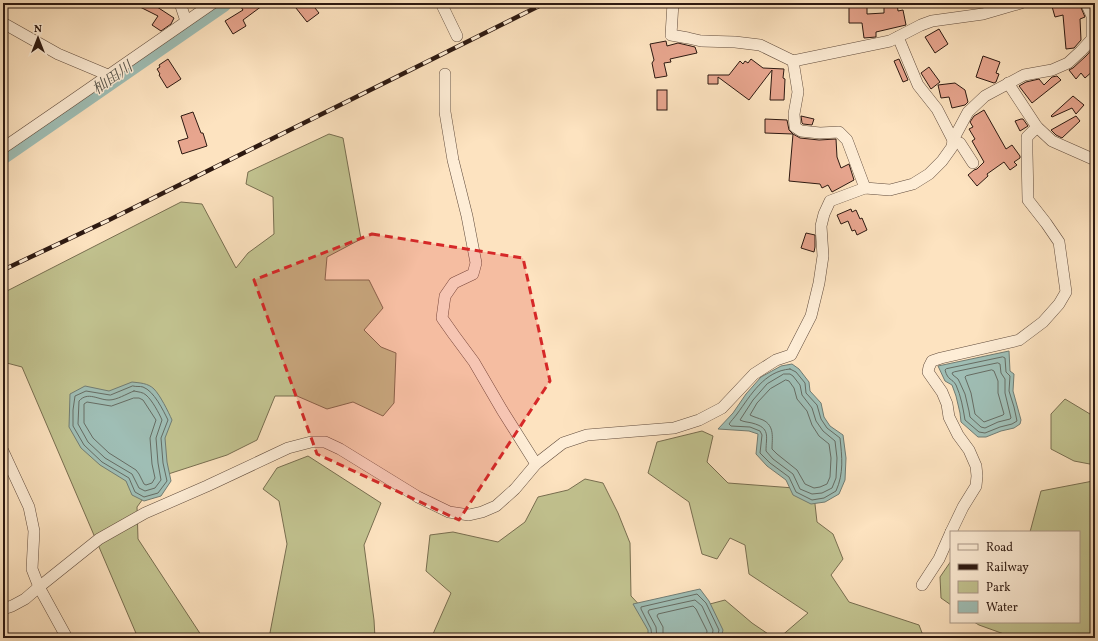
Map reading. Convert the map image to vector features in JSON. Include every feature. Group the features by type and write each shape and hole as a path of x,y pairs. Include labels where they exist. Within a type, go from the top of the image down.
{"street":[{"path":"180,3 186,21"},
{"path":"3,148 213,3"},
{"path":"441,3 457,36"},
{"path":"673,3 671,35 702,41 735,42 760,45 793,61 890,41 932,21 982,14 1021,3"},
{"path":"3,609 25,599 99,540 145,513 288,448 311,442 325,442 340,449 418,497 449,512 468,515 482,512 496,506 515,489 536,464 563,443 587,435 674,428 699,420 722,408 754,374 776,360 791,355 812,316 823,256 821,226 824,214 830,201 865,188 890,190 913,184 929,174 942,161 952,147 953,140 968,112 985,96 1024,75 1052,70 1068,63 1081,51 1092,39 1093,18 1086,3"},
{"path":"3,23 58,54 108,75"},
{"path":"898,37 918,85 937,109 953,140 960,143 973,163"},
{"path":"793,61 798,92 794,114 795,127 800,131 820,133 839,132 847,140 865,188"},
{"path":"445,74 445,112 452,154 467,216 476,263 473,274 454,283 445,296 442,318 474,362 536,464"},
{"path":"1008,83 1037,127 1052,141 1095,160"},
{"path":"951,531 963,507 976,486 976,466 969,450 958,435 949,417 947,404 942,392 928,372 929,367 932,361 942,358 1020,340 1043,322 1059,304 1066,292 1059,242 1028,200 1028,137 1037,127"},
{"path":"3,451 29,507 34,530 32,569 39,587 67,638"},
{"path":"922,585 939,558 950,534"}],"highlighted area":[{"path":"372,234 523,258 550,381 459,520 317,454 254,280"}],"green space":[{"path":"329,134 343,138 361,239 327,257 325,280 369,280 383,308 364,330 381,347 396,353 394,403 383,416 353,402 327,409 297,396 275,396 257,440 227,455 159,477 137,507 138,539 203,638 138,638 22,367 3,362 3,293 181,202 202,204 236,268 248,253 274,234 273,197 246,184 248,172"},
{"path":"1065,399 1095,417 1095,465 1074,461 1051,449 1051,414"},
{"path":"702,431 713,436 707,462 728,483 794,488 814,495 817,522 833,534 843,559 831,575 849,602 919,625 924,638 779,638 808,613 749,574 745,545 730,538 717,559 702,554 689,502 648,473 657,442"},
{"path":"308,456 381,503 364,545 375,638 269,638 287,544 279,501 263,489 277,468"},
{"path":"585,479 603,483 618,513 630,543 631,596 647,613 658,638 424,638 433,634 451,593 426,571 430,535 453,532 498,542 525,522 538,497 568,490"},
{"path":"1093,481 1095,483 1095,638 1015,638 976,623 1080,623 1080,531 1030,531 1041,491"},
{"path":"950,562 950,604 941,598 940,577"},
{"path":"725,600 752,623 774,638 689,638 691,609"}],"water":[{"path":"1009,351 1010,371 1014,374 1013,391 1021,420 1020,424 1014,428 986,437 978,437 961,422 956,396 952,385 945,381 938,366"},
{"path":"792,364 799,369 809,382 810,391 821,403 824,417 830,426 843,435 846,458 845,480 839,494 825,502 811,504 793,495 786,480 767,466 756,454 758,434 749,431 718,429 733,413 746,394 761,377 781,366"},
{"path":"132,382 147,384 152,387 161,399 172,420 165,438 167,462 171,481 161,496 144,501 132,495 126,481 100,465 81,448 69,427 70,394 85,386 109,391"},
{"path":"700,589 709,601 723,630 721,638 648,638 648,630 633,604"}],"building":[{"path":"132,3 151,3 174,18 171,24 161,31 152,25 158,16"},
{"path":"245,3 266,3 243,20 246,26 233,34 225,21 243,10 241,7"},
{"path":"292,3 311,3 319,13 307,22"},
{"path":"884,3 897,3 898,11 903,10 906,25 876,32 876,37 864,38 862,23 849,23 849,6 867,6 867,14 884,13"},
{"path":"1051,3 1079,3 1085,17 1080,19 1081,40 1074,48 1066,49 1063,15 1055,17"},
{"path":"939,29 948,44 935,53 925,37"},
{"path":"666,41 667,46 678,43 695,47 697,53 670,59 671,62 664,63 667,76 655,78 652,63 654,60 650,44"},
{"path":"1095,46 1095,69 1085,78 1081,73 1076,79 1069,70 1086,56"},
{"path":"983,56 1000,62 996,73 999,74 996,82 994,83 976,77"},
{"path":"168,59 181,79 167,88 157,69 160,67 159,65"},
{"path":"751,59 763,68 784,69 784,100 770,100 772,70 749,100 718,77 718,84 708,84 708,75 729,75 740,61 743,64 745,61 748,63"},
{"path":"899,59 908,80 903,82 894,61"},
{"path":"929,67 940,82 931,89 921,73"},
{"path":"1057,76 1061,80 1032,103 1019,86 1026,82 1039,79 1044,85 1052,77"},
{"path":"955,83 965,90 968,102 965,105 952,108 949,97 941,98 938,85"},
{"path":"657,90 667,90 667,110 657,110"},
{"path":"1073,96 1084,105 1076,114 1072,108 1052,117 1051,116"},
{"path":"984,110 1006,149 1012,145 1020,158 1014,162 1017,165 1010,170 1004,162 987,174 988,176 977,186 968,175 984,162 972,141 975,139 969,129 973,127 970,122 974,116"},
{"path":"193,112 201,133 203,133 207,146 182,154 178,141 188,138 181,116"},
{"path":"801,116 814,119 812,125 803,124"},
{"path":"1076,116 1080,121 1062,138 1051,130"},
{"path":"765,119 787,120 789,130 793,134 765,133"},
{"path":"1023,119 1028,126 1020,131 1015,121"},
{"path":"793,134 800,138 819,140 836,139 837,157 841,168 849,164 854,180 832,192 828,185 822,188 820,184 789,181"},
{"path":"851,209 852,212 856,210 860,219 862,218 867,230 857,235 855,230 852,231 848,221 841,224 837,215"},
{"path":"806,233 815,235 814,252 801,248"}],"waterway":[{"name":"杣田川","path":"3,155 223,3"}],"railway":[{"path":"3,270 109,220 545,3"}]}
